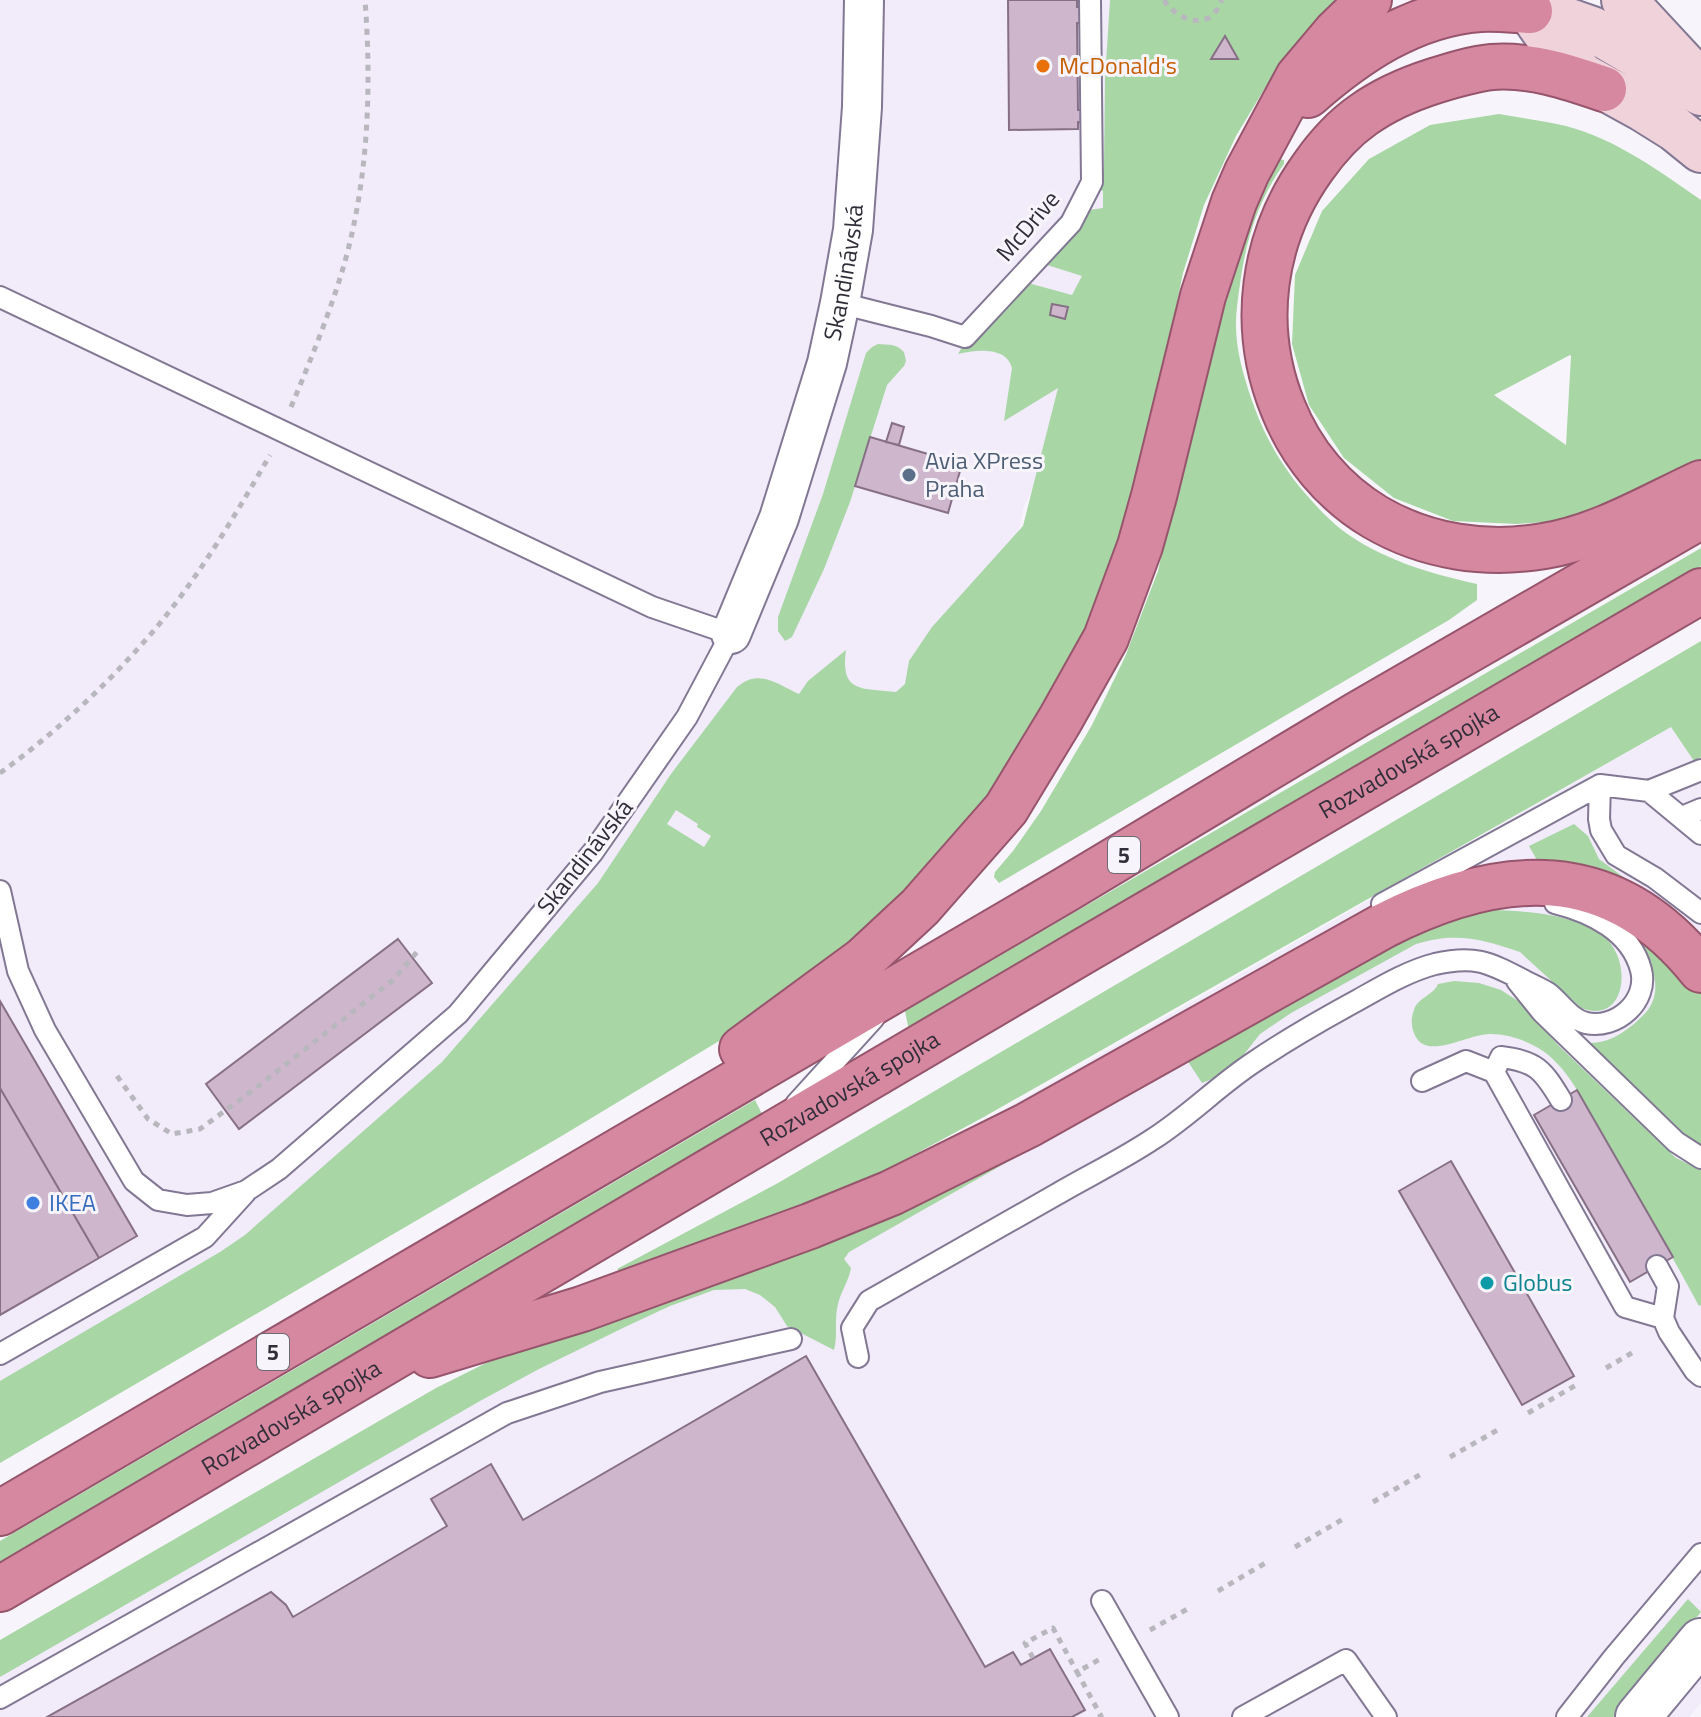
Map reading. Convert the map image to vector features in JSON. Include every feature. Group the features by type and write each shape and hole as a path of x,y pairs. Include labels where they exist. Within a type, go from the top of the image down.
{"highway":[{"path":"546,1192 863,960 920,907 1006,809 1083,682 1106,638 1125,591 1154,496 1213,263 1247,172 1298,77 1336,32 1369,0"},
{"path":"1272,128 1333,72 1402,30 1452,13 1530,4"},
{"path":"1470,71 1508,39 1530,4"},
{"path":"1604,89 1544,71 1494,67 1470,71 1413,88 1378,105 1333,140 1288,207 1269,260 1264,320 1269,370 1297,439 1330,481 1362,509 1402,531 1428,540 1499,551 1569,541 1701,483"},
{"name":"5","path":"0,1513 1079,882 1358,714 1701,516"},
{"name":"Rozvadovská spojka","path":"0,1589 1701,591"},
{"path":"362,1376 582,1309 810,1226 891,1193 1028,1125 1383,926 1455,895 1516,883 1568,883 1639,913 1671,938 1701,970"}],"main road":[{"path":"1624,0 1701,84"},
{"path":"1530,4 1566,60 1583,76 1675,129 1701,150"},
{"path":"1530,4 1592,29 1701,93"}],"street":[{"name":"Skandinávská","path":"731,634 779,518 827,363 840,303 853,230 862,107 864,0"},
{"path":"1638,1717 1701,1641"}],"lane":[{"name":"McDrive","path":"840,303 965,337 1071,223 1092,182 1090,0"},
{"path":"0,297 652,607 731,634"},
{"name":"Skandinávská","path":"0,891 18,971 45,1030 134,1181 158,1200 187,1205 212,1203 246,1191 279,1169 458,1014 593,852 687,717 731,634"},
{"path":"1649,791 1701,770"},
{"path":"1600,785 1601,830 1616,855 1655,878 1701,913"},
{"path":"1313,965 1371,910 1600,785 1649,791 1691,813 1701,834"},
{"path":"858,1357 852,1328 869,1301 1154,1139 1253,1063 1306,1029 1412,972 1433,965 1473,960 1496,966 1547,992 1571,1015 1595,1024 1623,1015 1640,996 1643,984 1641,970 1626,941 1615,929 1580,911 1558,904 1507,896 1432,903"},
{"path":"1508,973 1542,1012 1676,1142 1701,1158"},
{"name":"5","path":"763,1140 906,982"},
{"name":"5","path":"731,1085 936,1039"},
{"path":"1494,1072 1501,1057 1522,1060 1546,1074 1561,1100"},
{"path":"1422,1081 1466,1061 1494,1072 1625,1307 1663,1318"},
{"path":"0,1354 205,1237 246,1191"},
{"path":"1657,1266 1668,1286 1663,1318 1669,1332 1701,1376"},
{"path":"0,1698 507,1413 600,1382 791,1339"},
{"path":"1567,1717 1701,1554"},
{"path":"1102,1601 1168,1717"},
{"path":"1243,1717 1346,1660 1386,1717"}],"path":[{"path":"289,414 342,273 356,208 368,107 365,0"},
{"path":"1164,0 1176,14 1190,20 1202,20 1211,16 1222,0"},
{"path":"0,773 65,720 157,626 222,535 273,450"},
{"path":"117,1076 148,1119 172,1134 200,1129 393,980 417,952"},
{"path":"1606,1368 1637,1350"},
{"path":"1528,1413 1578,1384"},
{"path":"1450,1457 1501,1428"},
{"path":"1373,1502 1423,1473"},
{"path":"1295,1547 1345,1518"},
{"path":"1218,1591 1267,1562"},
{"path":"1138,1637 1191,1607"},
{"path":"1033,1658 1025,1643 1053,1628 1100,1717"},
{"path":"1077,1672 1110,1653"}],"shaded area":[{"path":"0,0 1329,0 1243,94 1160,249 1024,506 1009,575 917,778 0,1410"},
{"path":"1671,727 1694,761 1701,757 1701,1703 1689,1717 0,1717 0,1649 904,1167"}],"green space":[{"path":"1110,0 1335,0 1268,83 1236,136 1204,205 1183,273 1168,347 1118,547 1073,666 1003,788 905,900 734,1032 560,1137 0,1463 0,1381 245,1235 442,1062 598,883 671,774 737,687 745,681 760,678 799,694 808,681 846,650 846,674 856,686 896,692 905,684 909,661 932,627 1023,526 1058,388 1004,421 1012,368 1009,361 990,351 958,354 1028,283 1072,295 1082,276 1044,264 1089,210 1103,208 1103,191 1098,189 1104,167","holes":["676,810 698,824 697,827 711,836 704,847 667,824"]},
{"path":"1499,114 1566,126 1620,147 1701,200 1701,459 1582,519 1517,524 1453,521 1394,498 1344,458 1309,405 1292,344 1295,275 1322,211 1369,159 1430,125","holes":["1571,356 1566,445 1494,395"]},
{"path":"1279,159 1284,160 1284,164 1261,203 1251,232 1236,313 1240,359 1261,425 1293,478 1317,507 1342,530 1373,550 1406,564 1477,584 1477,600 1449,620 999,883 994,877 995,872 1041,811 1092,725 1125,657 1158,571 1207,357 1224,300 1251,221"},
{"path":"878,344 898,347 904,352 906,361 887,385 850,502 824,569 792,637 785,641 778,631 778,617 823,494 866,353"},
{"path":"1701,548 1701,566 916,1026 908,1026 905,1011"},
{"path":"1701,641 1701,757 1694,761 1671,727 982,1118 819,1206 627,1277 617,1269 778,1183"},
{"path":"1574,824 1588,836 1599,859 1667,904 1701,934 1701,954 1541,867 1529,846"},
{"path":"1470,909 1556,916 1602,935 1612,945 1618,958 1621,986 1616,999 1608,1007 1597,1011 1581,1008 1520,952 1493,944 1444,938 1416,944 1291,1013 1260,1034 1238,1062 1217,1077 1202,1083 1187,1060 849,1252 844,1259 851,1268 838,1304 834,1350 787,1326 775,1307 760,1295 745,1289 714,1290 670,1306 480,1401 0,1677 0,1640 436,1388 486,1363 619,1311 1359,952"},
{"path":"1626,924 1701,990 1701,1145 1687,1138 1588,1043 1607,1040 1634,1024 1648,1010 1655,995 1650,962"},
{"path":"1454,981 1479,983 1501,990 1518,1001 1559,1046 1676,1158 1701,1170 1701,1305 1578,1092 1553,1059 1525,1041 1498,1034 1437,1046 1420,1042 1412,1024 1416,1006 1438,984"},
{"path":"755,1100 763,1116 0,1562 0,1541"},
{"path":"1688,1599 1701,1612 1613,1717 1587,1717"}],"building":[{"name":"McDonald's","path":"1008,0 1077,0 1077,7 1081,7 1081,23 1077,23 1078,110 1082,110 1082,123 1078,122 1078,129 1009,130"},
{"path":"1225,36 1238,59 1211,59"},
{"path":"1052,304 1068,307 1065,319 1050,315"},
{"path":"892,423 904,427 899,445 886,442"},
{"name":"Avia XPress Praha","path":"870,437 962,464 948,513 855,486"},
{"path":"398,939 432,983 239,1129 206,1084"},
{"path":"0,1001 137,1236 99,1258 0,1088"},
{"name":"IKEA","path":"0,1088 99,1258 0,1315"},
{"name":"Globus","path":"1577,1090 1673,1257 1630,1282 1534,1115"},
{"name":"Globus","path":"1451,1161 1574,1376 1522,1405 1399,1191"},
{"path":"806,1356 985,1667 1013,1652 1021,1665 1050,1649 1085,1710 1072,1717 47,1717 271,1592 286,1605 293,1617 447,1526 431,1499 491,1464 523,1520"}],"place":[{"name":"McDonald's","path":"1043,66"},
{"name":"Avia XPress Praha","path":"909,475"},
{"name":"IKEA","path":"33,1203"},
{"name":"Globus","path":"1487,1283"}]}
